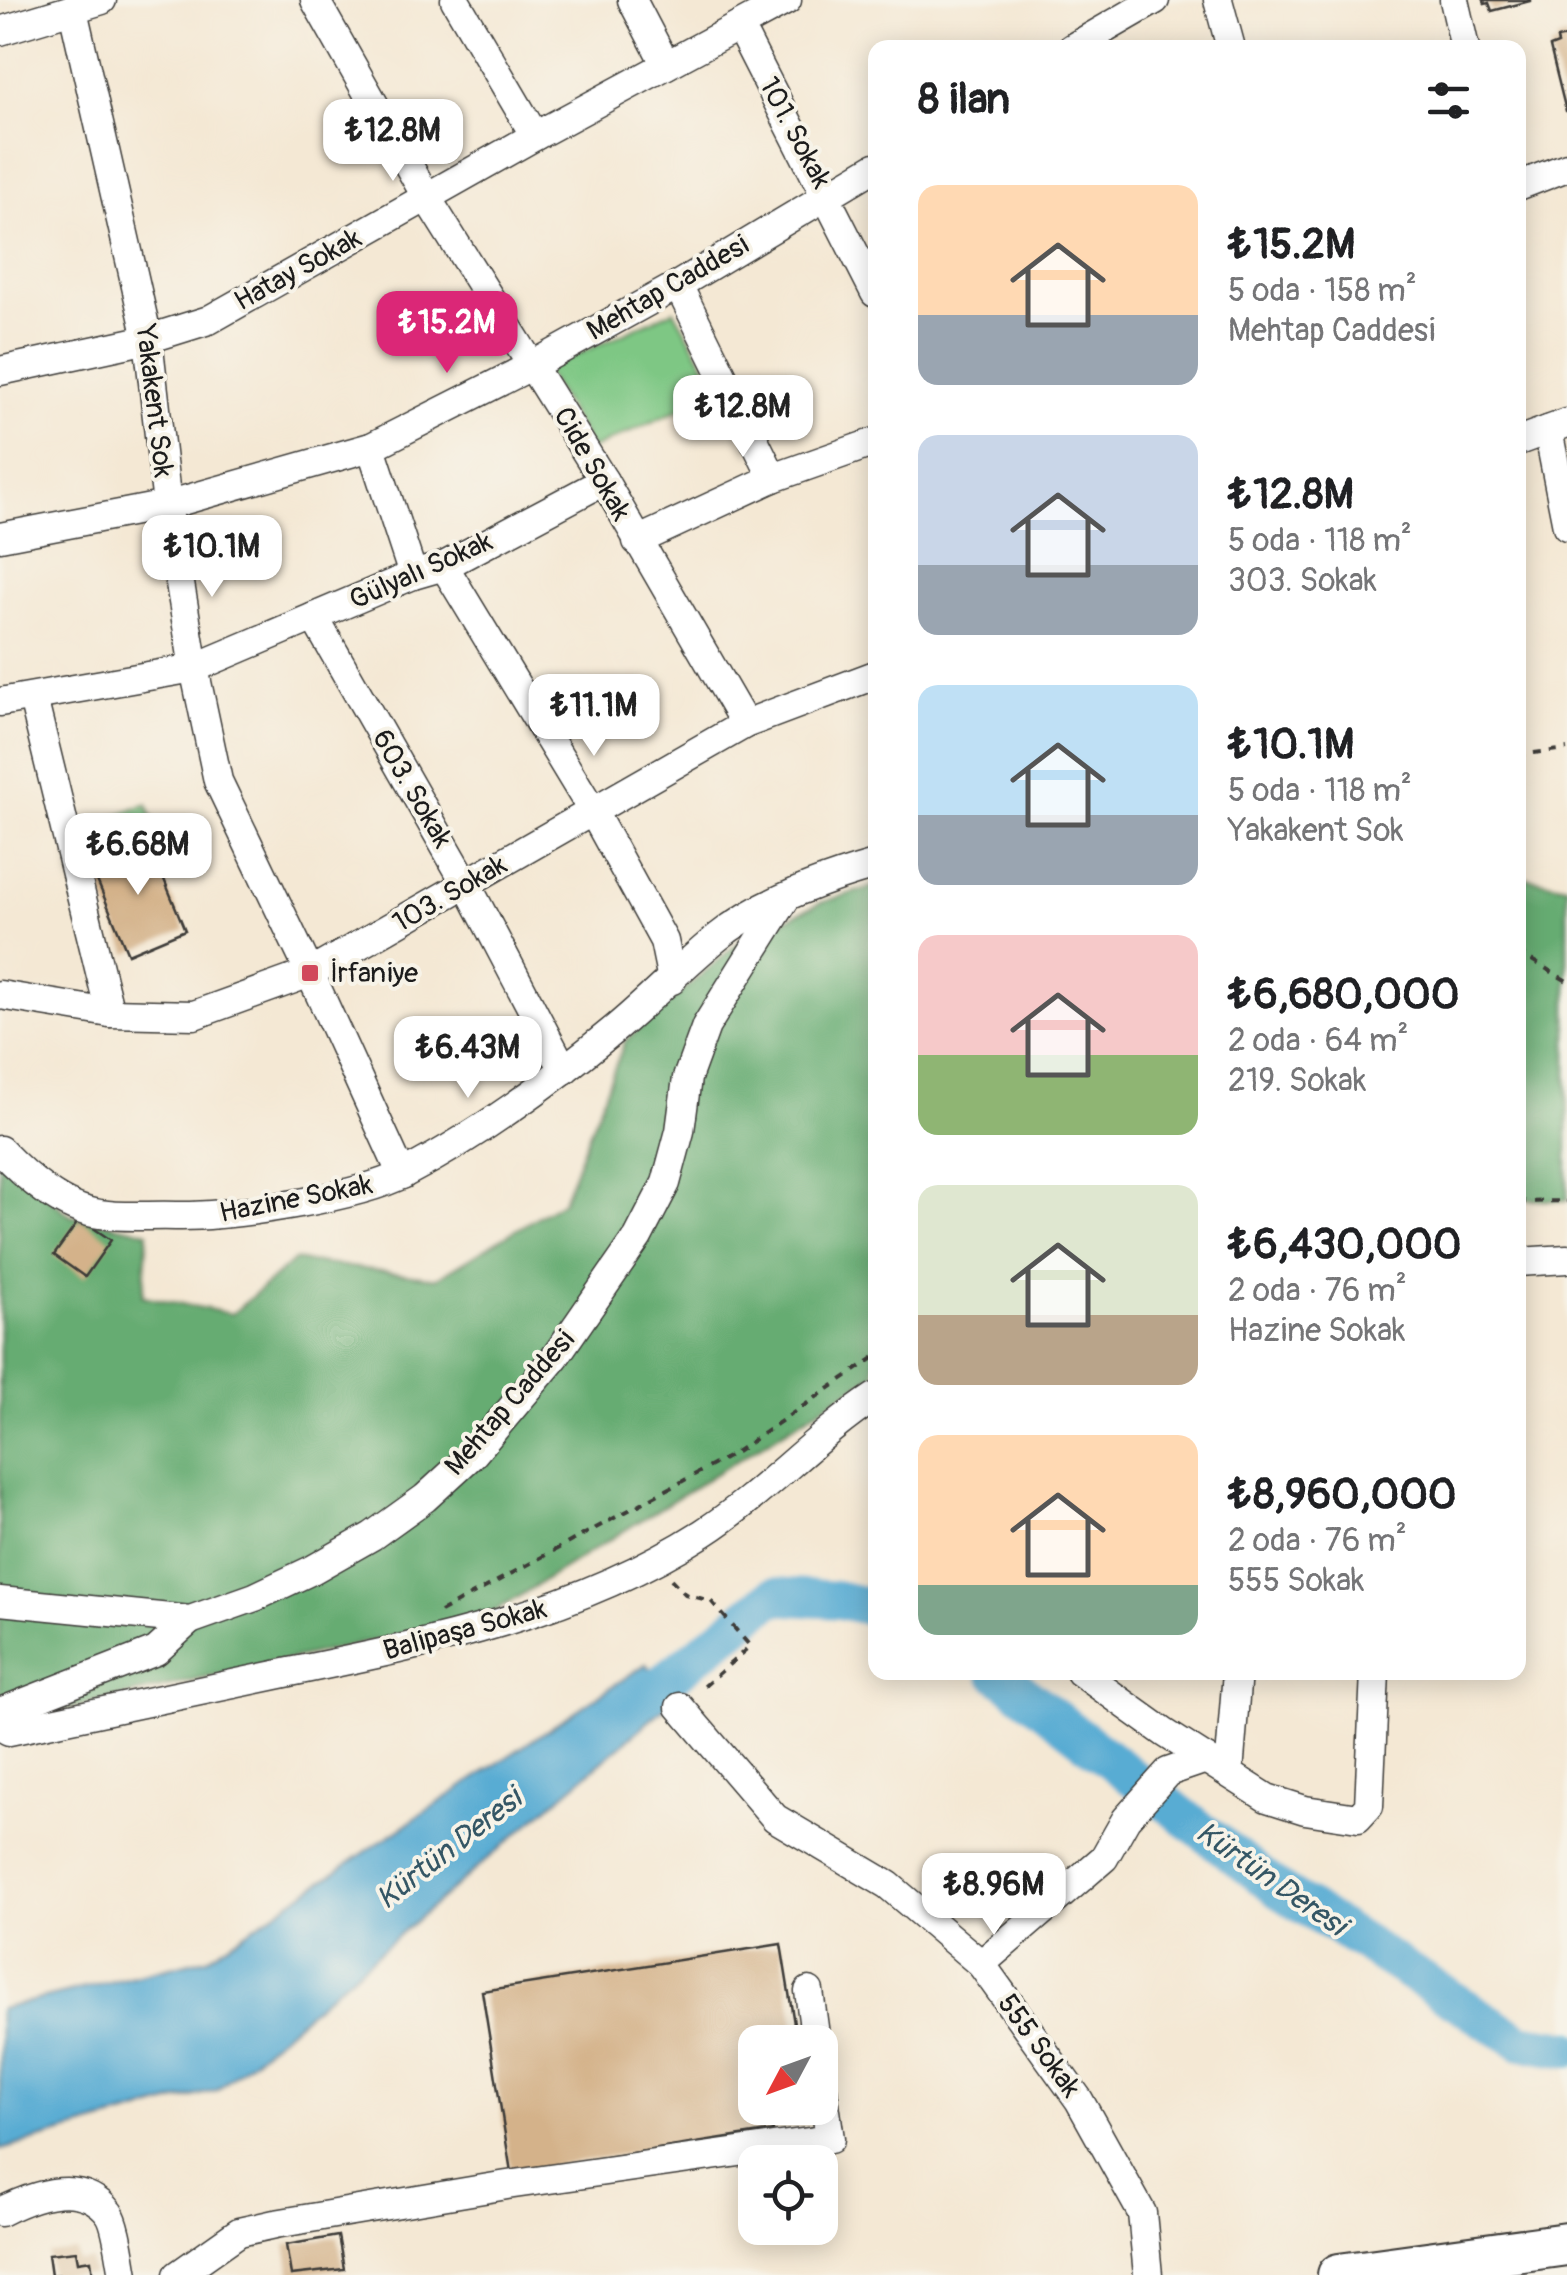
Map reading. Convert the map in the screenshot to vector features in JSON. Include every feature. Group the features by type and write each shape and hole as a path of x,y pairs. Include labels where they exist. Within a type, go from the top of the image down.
{"highway":[{"path":"1340,2275 1567,2244"}],"street":[{"path":"0,30 102,0"},
{"name":"Cide Sokak","path":"315,0 427,198 604,481 745,724"},
{"path":"455,0 536,136"},
{"path":"632,0 666,65"},
{"name":"Hatay Sokak","path":"0,371 148,339 209,320 786,0"},
{"path":"1086,40 1155,0"},
{"path":"1218,0 1228,40"},
{"path":"1454,0 1463,40"},
{"name":"Yakakent Sok","path":"74,10 148,339 167,505 194,668 218,781 402,1175"},
{"name":"101. Sokak","path":"739,26 868,279"},
{"path":"1526,183 1567,167"},
{"name":"Mehtap Caddesi","path":"0,537 167,505 371,446 533,365 678,285 868,171"},
{"path":"678,285 773,478"},
{"path":"1526,439 1557,426 1567,526"},
{"path":"637,542 773,478 868,444"},
{"path":"371,446 414,575"},
{"name":"Gülyalı Sokak","path":"0,702 194,668 444,566 604,481"},
{"path":"444,566 592,810 664,941 672,980"},
{"name":"603. Sokak","path":"314,617 467,885 564,1070"},
{"name":"103. Sokak","path":"0,995 110,1013 194,1016 310,973 745,724 868,678"},
{"path":"33,698 110,1013"},
{"name":"Hazine Sokak","path":"0,1150 18,1170 61,1201 98,1214 211,1216 353,1192 402,1175 544,1086 718,937 750,915 868,867"},
{"name":"Mehtap Caddesi","path":"0,1601 190,1620 255,1597 312,1570 372,1536 425,1498 474,1453 555,1357 638,1238 666,1184 688,1078 706,1026 786,898"},
{"path":"1526,1262 1567,1260"},
{"name":"Balipaşa Sokak","path":"0,1726 9,1731 354,1659 500,1624 557,1605 628,1574 703,1533 868,1403"},
{"path":"0,1712 156,1651 190,1620"},
{"path":"1092,1680 1266,1798 1304,1810 1358,1818 1369,1806 1375,1680"},
{"path":"1218,1766 1235,1680"},
{"name":"555 Sokak","path":"680,1707 775,1818 888,1885 980,1964 1080,2100 1142,2213 1148,2275"},
{"path":"980,1964 1104,1858 1126,1818 1168,1772 1218,1766"},
{"path":"809,1991 814,2025"},
{"path":"178,2275 239,2232 507,2185 830,2139 828,2125"},
{"path":"0,2212 17,2203 65,2190 91,2199 110,2214 124,2275"}],"path":[{"path":"1526,754 1567,749"},
{"path":"1526,957 1567,981"},
{"path":"1526,1202 1567,1201"},
{"path":"436,1614 733,1454 868,1362"},
{"path":"672,1582 685,1594 710,1600 750,1646 680,1707"}],"green space":[{"path":"674,310 720,391 592,449 544,370"},
{"path":"147,804 156,828 104,846 96,823"},
{"path":"1526,878 1567,886 1567,1201 1526,1199"},
{"path":"868,888 868,1378 489,1615 23,1719 0,1707 0,1156 71,1216 148,1232 143,1296 232,1314 294,1260 437,1278 563,1201 625,1041 740,941 820,903"}],"water":[{"path":"646,1664 675,1699 217,2090 0,2150 0,2009 207,1958"}],"building":[{"path":"1484,0 1530,0 1530,1 1492,11"},
{"path":"1567,37 1566,111 1550,47 1558,44 1557,39"},
{"path":"149,843 185,930 128,954 91,866"},
{"path":"80,1219 111,1240 85,1277 54,1255"},
{"path":"781,1944 794,2025 738,2025 738,2125 772,2125 773,2131 511,2172 482,1991"},
{"path":"338,2236 344,2269 291,2275 286,2245"},
{"path":"76,2251 78,2262 91,2260 93,2275 51,2275 48,2254"}],"waterway":[{"name":"Kürtün Deresi","path":"624,1713 773,1596 840,1600 868,1606"},
{"name":"Kürtün Deresi","path":"1006,1680 1279,1890 1521,2042 1567,2049"}],"place":[{"name":"İrfaniye","path":"310,973"}]}
